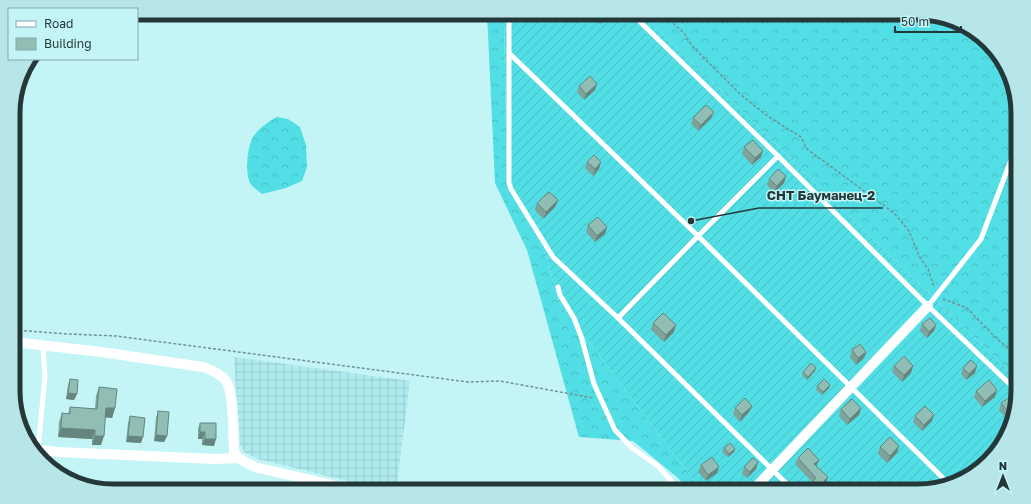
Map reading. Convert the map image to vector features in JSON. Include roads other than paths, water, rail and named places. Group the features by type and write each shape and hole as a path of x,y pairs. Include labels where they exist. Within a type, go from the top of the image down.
{"street":[{"path":"759,484 928,306"},
{"path":"20,343 101,352 195,366 214,371 228,384 231,400 234,452 238,458 255,467 327,484"},
{"path":"41,450 58,452 215,459 238,458"},
{"path":"301,478 302,484"}],"lane":[{"path":"509,20 509,183 552,257 618,318 787,484"},
{"path":"638,20 778,156 928,306 1011,385"},
{"path":"509,53 852,386 945,480"},
{"path":"618,318 778,156"},
{"path":"928,306 981,239 1011,160"},
{"path":"558,288 560,295 574,318 582,339 594,384 615,430 632,448 658,466 674,484"},
{"path":"36,443 45,376 43,346"}],"place":[{"name":"СНТ Бауманец-2","path":"691,221"}]}
